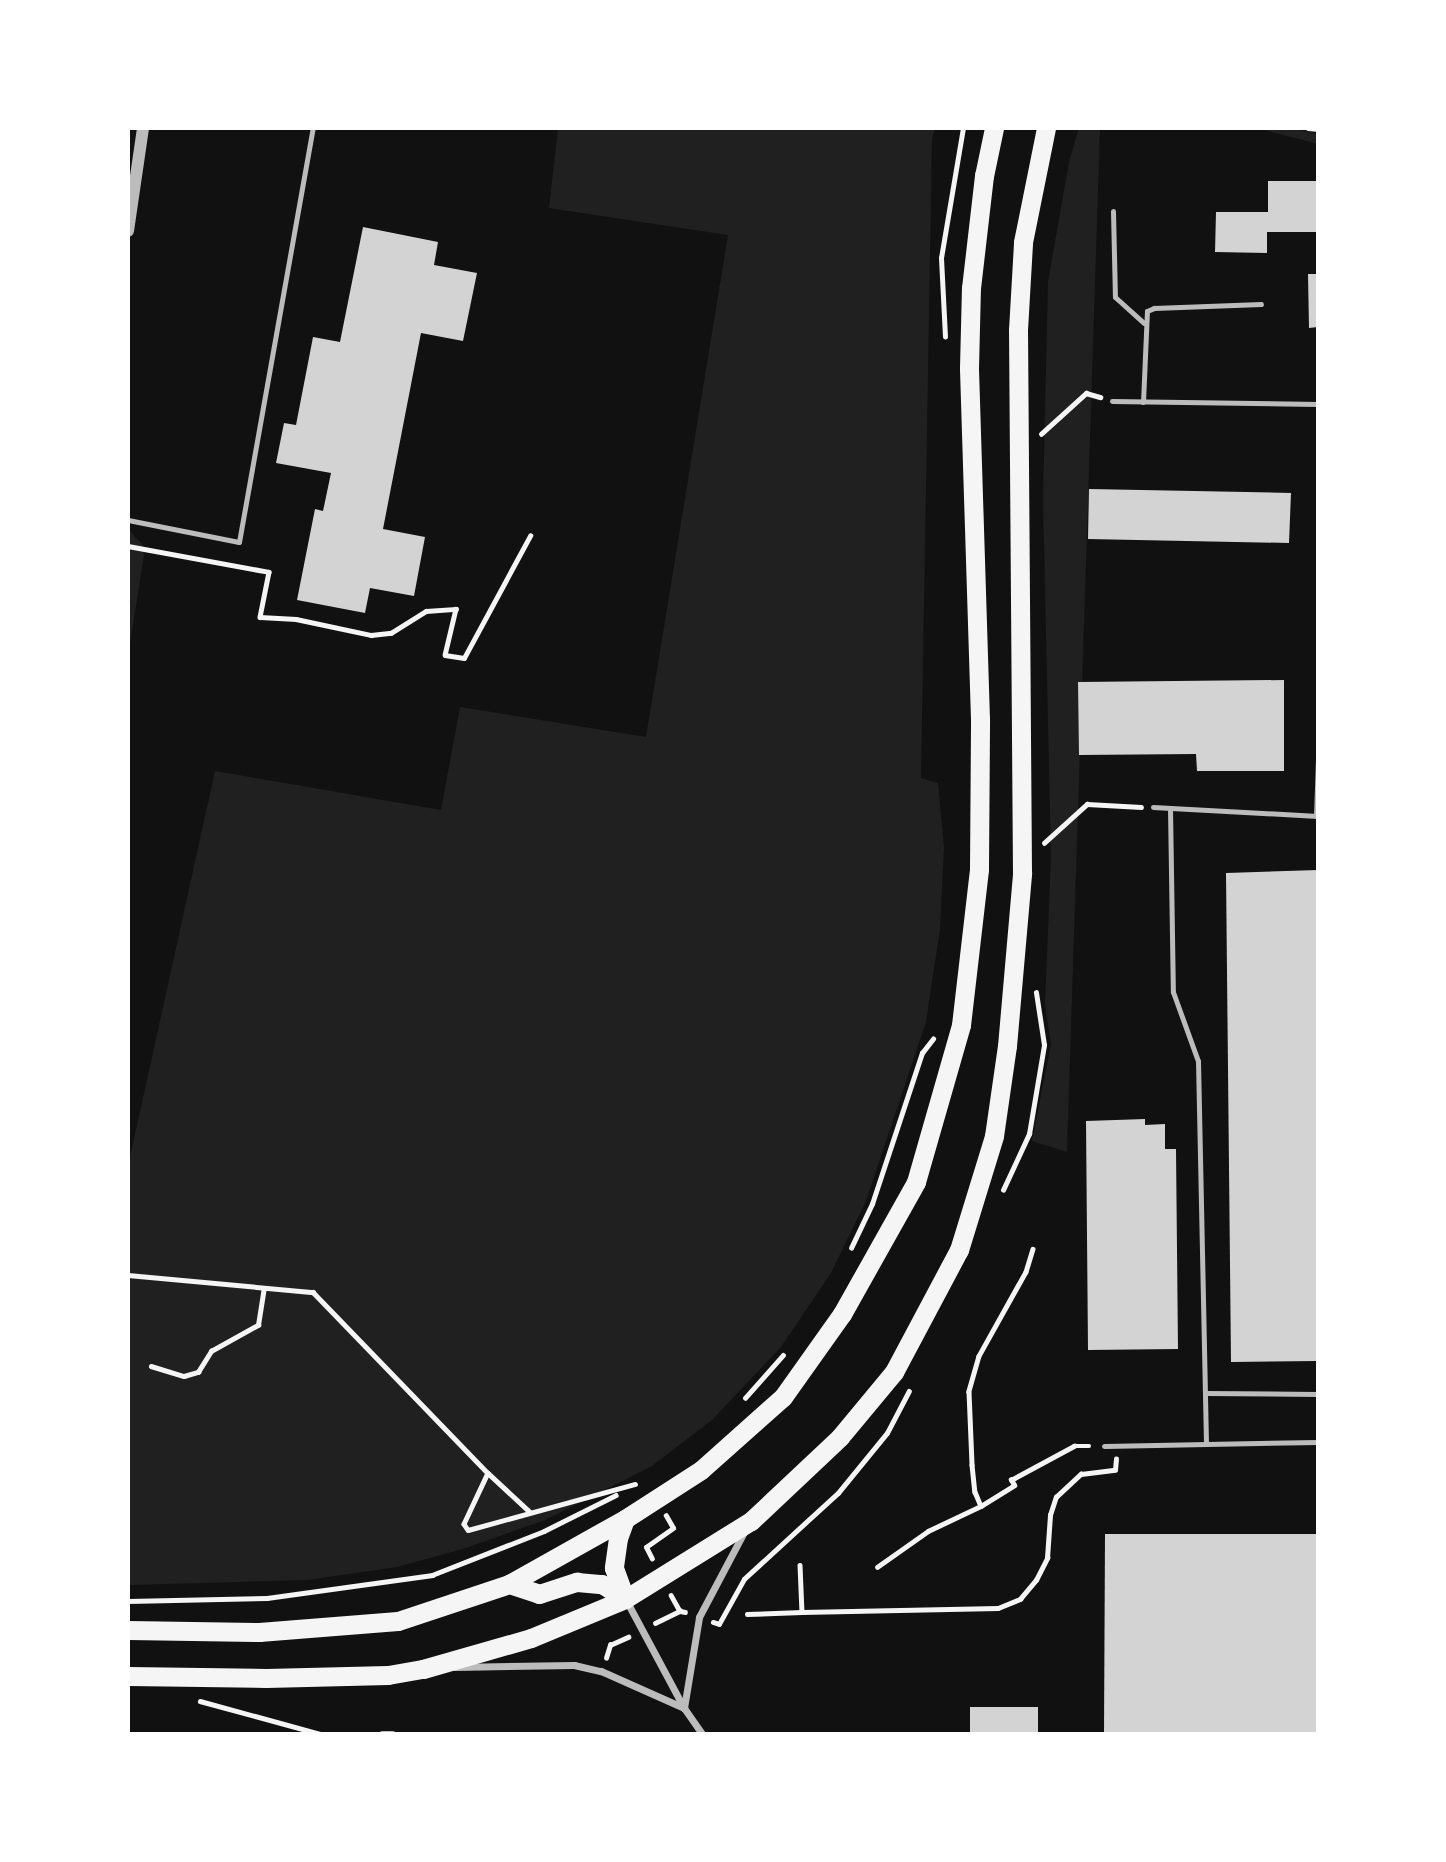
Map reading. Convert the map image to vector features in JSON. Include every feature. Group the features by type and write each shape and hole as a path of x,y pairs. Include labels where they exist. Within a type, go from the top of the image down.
{"highway":[{"path":"128,1630 259,1632 398,1621 509,1584 625,1519 701,1470 783,1397 842,1314 916,1182 961,1025 979,869 980,719 969,368 971,288 984,176 994,128"},
{"path":"128,1676 266,1678 388,1675 423,1669 531,1638 625,1600 751,1521 840,1437 894,1372 959,1250 994,1136 1007,1046 1022,873 1018,330 1022,254 1046,128"},
{"path":"625,1519 618,1538 614,1568 625,1600"},
{"path":"509,1584 539,1594 577,1582 602,1584 625,1600"}],"street":[{"path":"128,231 143,128"},
{"path":"684,1708 699,1617 727,1560 751,1521"},
{"path":"625,1600 684,1708 702,1734"},
{"path":"423,1669 574,1665 601,1671 684,1708"},
{"path":"382,1734 392,1734"}],"lane":[{"path":"128,520 239,542 313,128"},
{"path":"1113,211 1115,298 1144,323"},
{"path":"1143,402 1144,323 1147,311 1154,308 1261,304"},
{"path":"1112,401 1318,404"},
{"path":"1153,807 1317,816 1318,758"},
{"path":"1170,808 1173,992 1198,1061 1206,1444"},
{"path":"1205,1393 1318,1394"},
{"path":"1104,1446 1318,1442"}],"path":[{"path":"945,342 941,258 962,128"},
{"path":"1308,128 1318,129"},
{"path":"1036,425 1036,438 1086,393 1112,401"},
{"path":"128,546 269,572 260,617 296,619 371,635 391,633 426,611 457,609 445,655 464,658 530,536"},
{"path":"1044,843 1087,804 1153,807"},
{"path":"1043,830 1043,855"},
{"path":"998,1202 1030,1135 1044,1045 1037,983"},
{"path":"848,1253 872,1204 922,1054 939,1031"},
{"path":"981,1506 975,1492 972,1465 969,1392 979,1356 1026,1272 1033,1249"},
{"path":"128,1275 313,1292 488,1474 529,1511"},
{"path":"151,1366 184,1377 198,1372 211,1351 258,1325 264,1288"},
{"path":"742,1402 784,1353"},
{"path":"601,1671 610,1645 680,1611 719,1624 744,1579 838,1493 887,1433 912,1385"},
{"path":"747,1614 998,1608 1020,1599 1037,1580 1048,1558 1050,1515 1056,1497 1081,1474 1115,1470 1116,1445"},
{"path":"877,1567 928,1531 981,1506 1014,1485 1011,1480 1074,1446 1104,1446"},
{"path":"128,1601 267,1598 432,1575 544,1531 645,1481 468,1530 464,1524 488,1474"},
{"path":"655,1499 673,1528 646,1547 680,1611"},
{"path":"800,1565 802,1612"},
{"path":"231,1701 195,1700 321,1734"}],"shaded area":[{"path":"558,128 935,128 932,139 921,778 938,783 944,847 940,929 926,1022 866,1201 831,1273 781,1347 712,1420 652,1466 545,1520 466,1548 397,1567 308,1580 128,1585 128,1166 215,771 441,810 460,707 646,737 728,235 549,208"},
{"path":"1079,128 1100,128 1067,1152 1032,1141 1051,1044 1045,1005 1051,856 1043,500 1048,282 1069,162"},
{"path":"1257,128 1290,128 1318,134 1318,144"},
{"path":"128,529 142,544 144,555 128,656"}],"building":[{"path":"1268,181 1318,181 1318,232 1267,232 1267,253 1215,252 1216,212 1268,212"},
{"path":"363,227 438,242 434,265 477,273 463,341 421,333 383,529 425,537 414,596 370,588 365,613 297,600 315,509 323,511 331,473 276,463 284,423 296,425 313,337 340,342"},
{"path":"1308,274 1318,274 1318,327 1309,328"},
{"path":"1089,489 1291,493 1289,543 1088,539"},
{"path":"1284,680 1284,771 1197,771 1196,754 1079,755 1078,682"},
{"path":"1318,870 1318,1361 1231,1362 1226,873"},
{"path":"1145,1119 1145,1125 1165,1124 1165,1149 1176,1149 1178,1349 1088,1350 1086,1121"},
{"path":"1105,1534 1318,1534 1318,1734 1104,1734"},
{"path":"970,1707 1038,1707 1038,1734 970,1734"}]}
